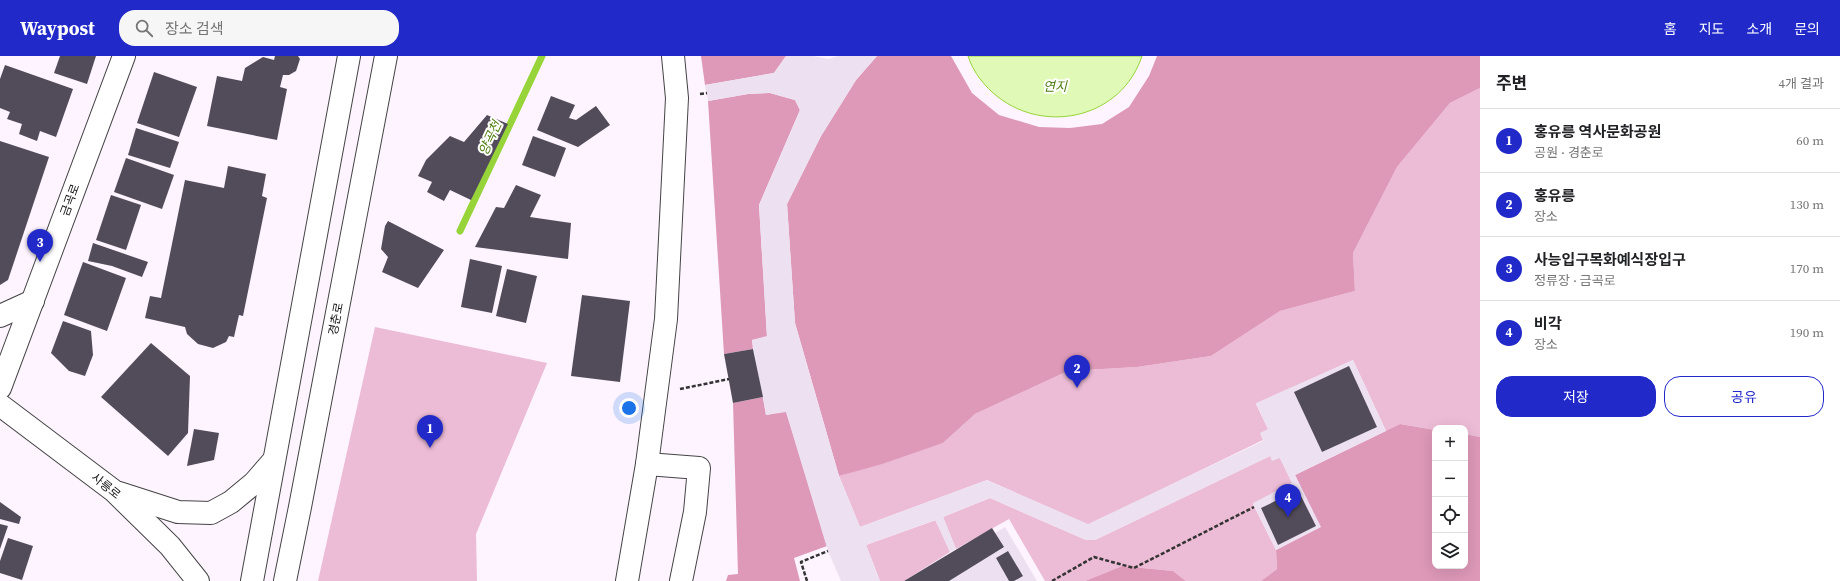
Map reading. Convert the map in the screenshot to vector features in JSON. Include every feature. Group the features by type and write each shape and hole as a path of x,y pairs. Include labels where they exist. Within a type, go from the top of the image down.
{"street":[{"name":"금곡로","path":"0,388 124,56"},
{"path":"252,581 349,56"},
{"name":"경춘로","path":"284,581 300,507 386,56"},
{"path":"627,581 647,464 666,319 677,98 673,56"},
{"path":"0,316 32,301"},
{"name":"사릉로","path":"0,404 114,492 170,546 198,581"},
{"path":"114,492 178,512 211,513 231,502 254,483 274,459"},
{"path":"647,464 699,468 695,512 681,581"},
{"path":"299,581 298,557 300,507"}],"path":[{"path":"656,394 729,379"},
{"path":"1052,581 1094,557 1134,568 1254,507"},
{"path":"807,581 801,562 828,551"}],"shaded area":[{"path":"701,56 786,56 774,73 705,85"},
{"path":"786,56 813,56 829,59 838,56 877,56 856,80 821,136 787,204 795,323 839,476 860,527 987,480 1088,524 1263,441 1260,433 1268,429 1256,403 1353,360 1386,431 1295,475 1321,527 1276,550 1253,503 1292,483 1280,458 1272,461 1270,456 1095,540 1086,540 990,498 943,517 956,549 950,552 935,520 866,545 880,581 841,581 828,551 786,412 766,415 752,340 767,336 759,205 800,110 795,100 770,93 748,94 708,101 705,85 774,73","holes":["1349,367 1376,427 1322,452 1295,392","1298,490 1278,545 1261,508"]},
{"path":"877,56 951,56 972,93 999,115 1039,127 1070,128 1102,124 1129,107 1149,76 1157,56 1480,56 1480,88 1450,103 1397,167 1353,253 1355,291 1280,311 1211,356 1137,367 1068,371 975,414 943,443 882,464 839,476 795,323 787,204 821,136 856,80"},
{"path":"1480,88 1480,437 1468,435 1468,425 1432,425 1432,429 1400,424 1386,431 1353,360 1256,404 1268,429 1263,440 1088,525 987,480 860,527 839,476 943,443 975,414 1068,371 1137,367 1211,356 1280,311 1355,291 1353,253 1397,167 1450,103"},
{"path":"770,93 795,100 800,110 759,205 767,337 752,340 753,349 724,354 708,101 748,94"},
{"path":"375,327 547,363 476,534 477,581 318,581"},
{"path":"763,397 766,415 786,411 827,546 794,558 800,581 726,581 728,575 738,574 733,403"},
{"path":"1400,424 1432,429 1432,569 1468,569 1468,435 1480,437 1480,581 1261,581 1277,569 1276,550 1320,527 1295,475"},
{"path":"1270,456 1280,458 1292,483 1253,504 1276,550 1277,569 1261,581 1186,581 1173,571 1122,566 1085,581 1045,581 1009,519 956,549 943,517 990,498 1086,540 1095,540"},
{"path":"936,520 950,552 904,581 880,581 866,545"},
{"path":"1005,527 1037,581 1014,581 1023,575 1008,551 996,558 1009,581 949,581 995,533"},
{"path":"1122,566 1173,571 1186,581 1085,581"}],"water":[{"name":"연지","path":"968,56 1142,56 1132,77 1118,93 1101,106 1081,114 1060,117 1038,115 1017,109 998,97 980,79"}],"building":[{"path":"60,56 96,56 87,84 54,73"},
{"path":"275,56 298,56 300,59 296,71 289,75 283,75 280,87 287,89 277,140 207,126 217,76 242,81 245,68 263,57 274,60"},
{"path":"5,65 73,89 56,137 40,131 37,141 19,134 22,124 7,119 10,112 0,108 0,79"},
{"path":"154,72 197,87 179,137 137,123"},
{"path":"551,96 575,105 569,118 576,120 596,106 610,125 578,147 537,130"},
{"path":"487,115 508,124 471,200 450,190 444,201 427,192 432,182 418,176 426,160 450,136 464,142"},
{"path":"136,128 179,142 170,168 128,155"},
{"path":"533,136 566,148 555,177 522,165"},
{"path":"0,141 49,157 8,280 0,285"},
{"path":"126,158 174,175 162,209 114,192"},
{"path":"228,166 266,174 262,196 267,198 243,316 239,315 234,337 229,336 226,342 213,348 198,344 187,334 185,327 145,318 150,296 161,298 185,180 224,188"},
{"path":"516,185 541,195 530,217 571,223 568,259 475,247 496,207 504,208"},
{"path":"111,195 141,205 126,250 96,240"},
{"path":"388,221 444,250 418,288 382,272 388,257 381,249 385,226"},
{"path":"93,243 148,262 142,277 112,266 88,261"},
{"path":"470,259 502,266 492,313 461,307"},
{"path":"83,262 126,278 107,331 64,315"},
{"path":"507,269 537,276 526,323 496,316"},
{"path":"582,295 630,301 620,382 571,376"},
{"path":"63,321 91,331 93,355 85,376 69,371 51,353"},
{"path":"151,343 190,376 188,433 168,456 101,397"},
{"path":"753,349 763,397 733,403 724,354"},
{"path":"1349,366 1377,427 1322,452 1294,392"},
{"path":"194,429 219,433 214,460 187,466"},
{"path":"1298,490 1316,526 1278,545 1261,508"},
{"path":"0,502 21,517 19,524 0,519"},
{"path":"0,524 8,526 0,549"},
{"path":"992,528 1004,547 949,581 904,581"},
{"path":"8,538 33,546 22,580 0,573 0,561"},
{"path":"1008,551 1023,576 1014,581 1009,581 996,558"}],"waterway":[{"name":"양곡천","path":"460,231 542,56"}],"place":[{"name":"사능입구목화예식장입구","path":"40,262"},
{"name":"홍유릉","path":"1077,388"},
{"name":"홍유릉 역사문화공원","path":"430,448"},
{"name":"비각","path":"1288,517"}]}
